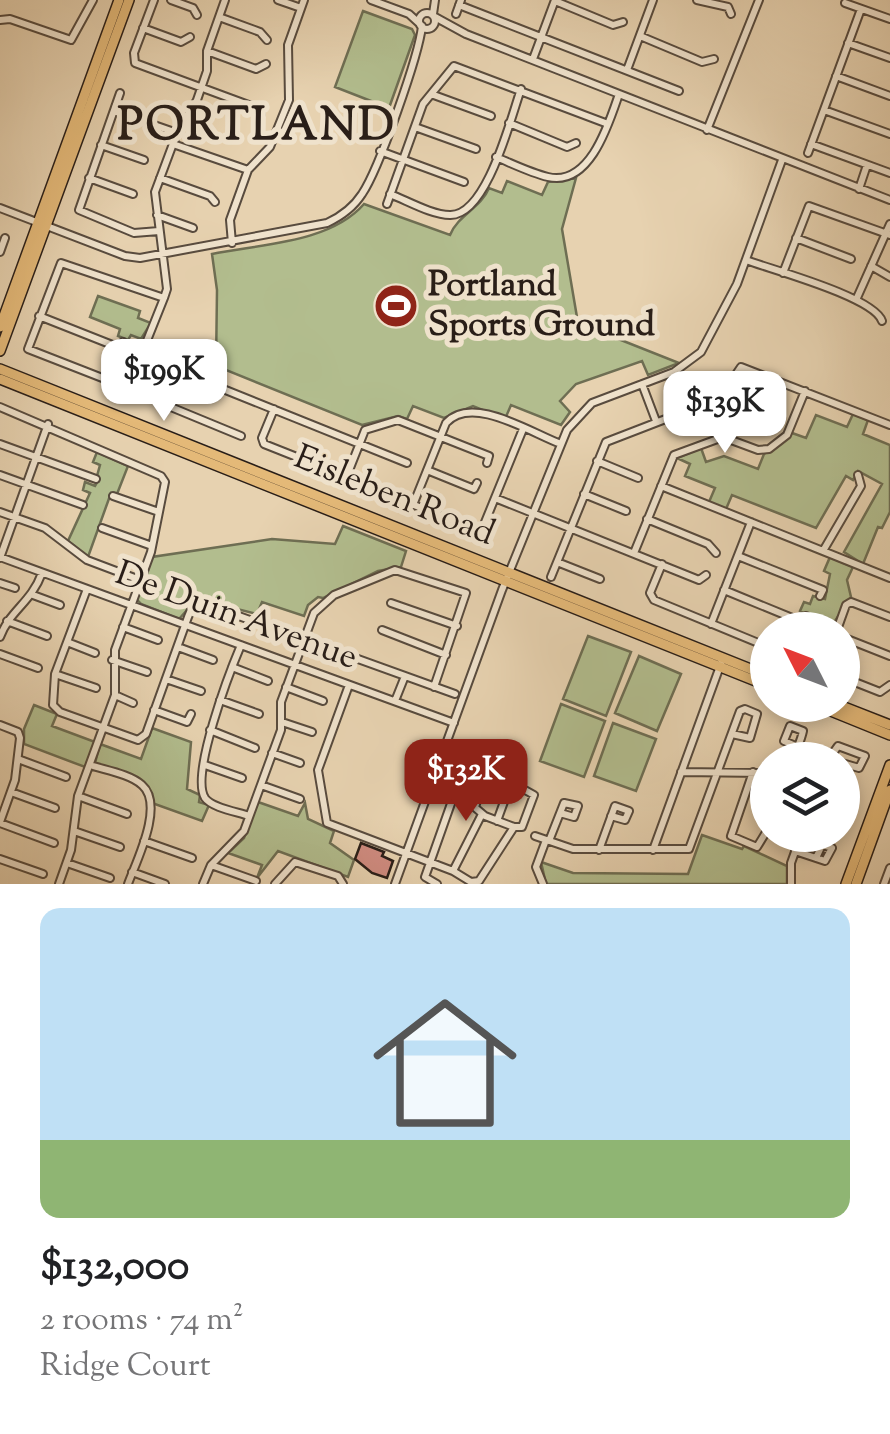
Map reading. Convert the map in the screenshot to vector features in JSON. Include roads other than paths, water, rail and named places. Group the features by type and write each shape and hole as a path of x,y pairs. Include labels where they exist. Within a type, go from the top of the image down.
{"main road":[{"path":"0,351 119,0"},
{"path":"0,327 129,0"},
{"name":"Eisleben Road","path":"0,369 750,677"},
{"name":"Eisleben Road","path":"0,378 508,577"},
{"name":"Eisleben Road","path":"722,663 750,671"},
{"path":"860,713 890,725"},
{"path":"858,722 890,735"},
{"path":"846,884 890,765"},
{"path":"856,884 890,790"}],"street":[{"path":"0,20 10,19 70,40 94,0"},
{"path":"154,0 133,58 137,64 254,106 261,114"},
{"path":"171,0 193,8 197,15"},
{"path":"164,298 61,263 28,349 128,388 164,298 167,289 154,197 172,144 202,88 207,51 225,0"},
{"path":"232,243 230,220 248,170 270,148 288,100 288,45 303,4 278,0"},
{"path":"371,0 409,14 430,14 466,34 890,200"},
{"path":"0,208 125,256 162,257 314,226 342,215 362,195 415,54 421,25 435,0"},
{"path":"627,70 654,0"},
{"path":"698,0 728,7 732,14"},
{"path":"706,129 759,0"},
{"path":"532,59 555,1 613,25 622,22"},
{"path":"456,14 460,3 679,91"},
{"path":"845,3 890,19"},
{"path":"808,154 860,8"},
{"path":"409,14 421,25 466,34"},
{"path":"415,54 432,27 430,14"},
{"path":"219,17 260,32 267,40"},
{"path":"143,28 181,42 190,37"},
{"path":"640,36 702,62 714,59"},
{"path":"848,43 890,58"},
{"path":"207,51 256,69 266,64"},
{"path":"387,204 415,126 432,94 450,69 457,66 608,124"},
{"path":"836,76 890,96"},
{"path":"390,194 456,215 482,194 522,89"},
{"path":"120,94 80,213 138,234 159,231"},
{"path":"432,94 490,116"},
{"path":"496,157 547,177 568,176 595,151 619,94"},
{"path":"824,110 890,134"},
{"path":"114,111 177,133"},
{"path":"509,123 567,146 576,143"},
{"path":"415,126 476,149"},
{"path":"172,144 248,170"},
{"path":"811,144 890,173"},
{"path":"102,145 144,160"},
{"path":"380,152 464,182"},
{"path":"396,884 560,444 584,409 680,369 701,352 746,260 784,161"},
{"path":"859,188 868,165"},
{"path":"90,178 133,194"},
{"path":"160,178 210,196 215,202"},
{"path":"784,273 806,210 815,206 889,231 856,300"},
{"path":"157,215 193,228"},
{"path":"0,252 6,238"},
{"path":"796,238 851,259"},
{"path":"746,260 856,300 878,312 882,321"},
{"path":"871,266 890,277"},
{"path":"39,316 120,348 122,342"},
{"path":"141,356 407,463"},
{"path":"551,577 607,440 725,395 743,366 890,425"},
{"path":"173,369 161,403 241,436"},
{"path":"642,384 656,421"},
{"path":"634,554 674,455 727,438 758,450 769,448 788,433 805,390"},
{"path":"725,395 764,412 774,410"},
{"path":"0,406 163,478 165,486 156,512 152,546 112,660 115,696 78,796 74,831 59,884"},
{"path":"274,409 262,438 264,444 327,469"},
{"path":"413,505 450,418 472,411 560,444"},
{"path":"482,532 350,478 348,470 370,426 394,421 489,456 487,463"},
{"path":"0,557 48,424"},
{"path":"479,542 523,430"},
{"path":"0,444 96,480"},
{"path":"597,461 638,478"},
{"path":"427,470 474,490 477,483"},
{"path":"0,475 83,506"},
{"path":"822,551 861,486 858,475"},
{"path":"660,486 890,578"},
{"path":"584,494 626,511"},
{"path":"113,496 156,512"},
{"path":"495,498 699,580 706,575"},
{"path":"0,512 47,529 88,560 140,580"},
{"path":"648,520 708,544 716,553"},
{"path":"711,624 751,522"},
{"path":"102,528 152,546"},
{"path":"738,556 822,590 820,596"},
{"name":"De Duin Avenue","path":"0,557 454,723"},
{"path":"556,562 600,579"},
{"path":"662,564 650,594 652,598 750,639"},
{"path":"0,637 8,620 34,595 42,572"},
{"path":"203,884 211,864 241,836 282,722 280,708 286,687 314,612 326,600 383,573 407,572 467,596 434,687"},
{"path":"0,583 15,588"},
{"path":"86,589 55,674 55,708 141,739 193,605 202,602 455,694"},
{"path":"724,590 778,612"},
{"path":"34,595 60,605"},
{"path":"843,612 851,602 890,617"},
{"path":"391,604 457,626"},
{"path":"8,620 48,636"},
{"path":"123,628 158,640"},
{"path":"382,630 446,655"},
{"path":"67,642 95,652"},
{"path":"860,644 890,656"},
{"path":"241,645 210,730 206,799 249,816"},
{"path":"178,647 213,660"},
{"path":"0,654 38,668"},
{"path":"112,660 148,672"},
{"path":"653,850 722,663"},
{"path":"232,667 268,680"},
{"path":"55,674 96,688"},
{"path":"394,701 404,676"},
{"path":"166,679 201,691"},
{"path":"348,684 318,768 325,818 333,826 453,870 470,883 479,881 514,828"},
{"path":"860,684 880,692 890,686"},
{"path":"286,687 323,700"},
{"path":"115,696 133,702"},
{"path":"220,700 259,714"},
{"path":"536,836 572,849 688,849 732,734 742,709 757,714 750,738 732,734"},
{"path":"154,710 187,722 191,714"},
{"path":"282,722 312,732"},
{"path":"0,726 19,733 18,759 0,823 54,843"},
{"path":"210,730 255,748"},
{"path":"272,753 300,763"},
{"path":"18,759 66,777"},
{"path":"437,884 425,878 465,764 484,768 487,774 475,807"},
{"path":"90,765 144,786 152,819 128,884"},
{"path":"206,765 242,778"},
{"path":"681,772 750,772"},
{"path":"750,781 731,836 750,844"},
{"path":"261,785 300,799"},
{"path":"430,790 475,807 482,814 497,821 514,828 522,826 534,795 516,785 509,788 497,821"},
{"path":"11,792 55,808"},
{"path":"78,796 127,814"},
{"path":"453,870 482,814"},
{"path":"543,884 536,867 560,814"},
{"path":"598,850 611,816"},
{"path":"74,831 120,847"},
{"path":"144,841 192,858"},
{"path":"790,884 795,852"},
{"path":"798,852 816,858"},
{"path":"0,859 42,874"},
{"path":"275,884 295,862 338,876 343,884"},
{"path":"67,863 110,878"},
{"path":"211,864 256,881"},
{"path":"884,884 890,868"},
{"path":"132,872 166,884"}],"place":[{"name":"Portland Sports Ground","path":"396,306"}],"district":[{"name":"PORTLAND","path":"257,128"}]}
